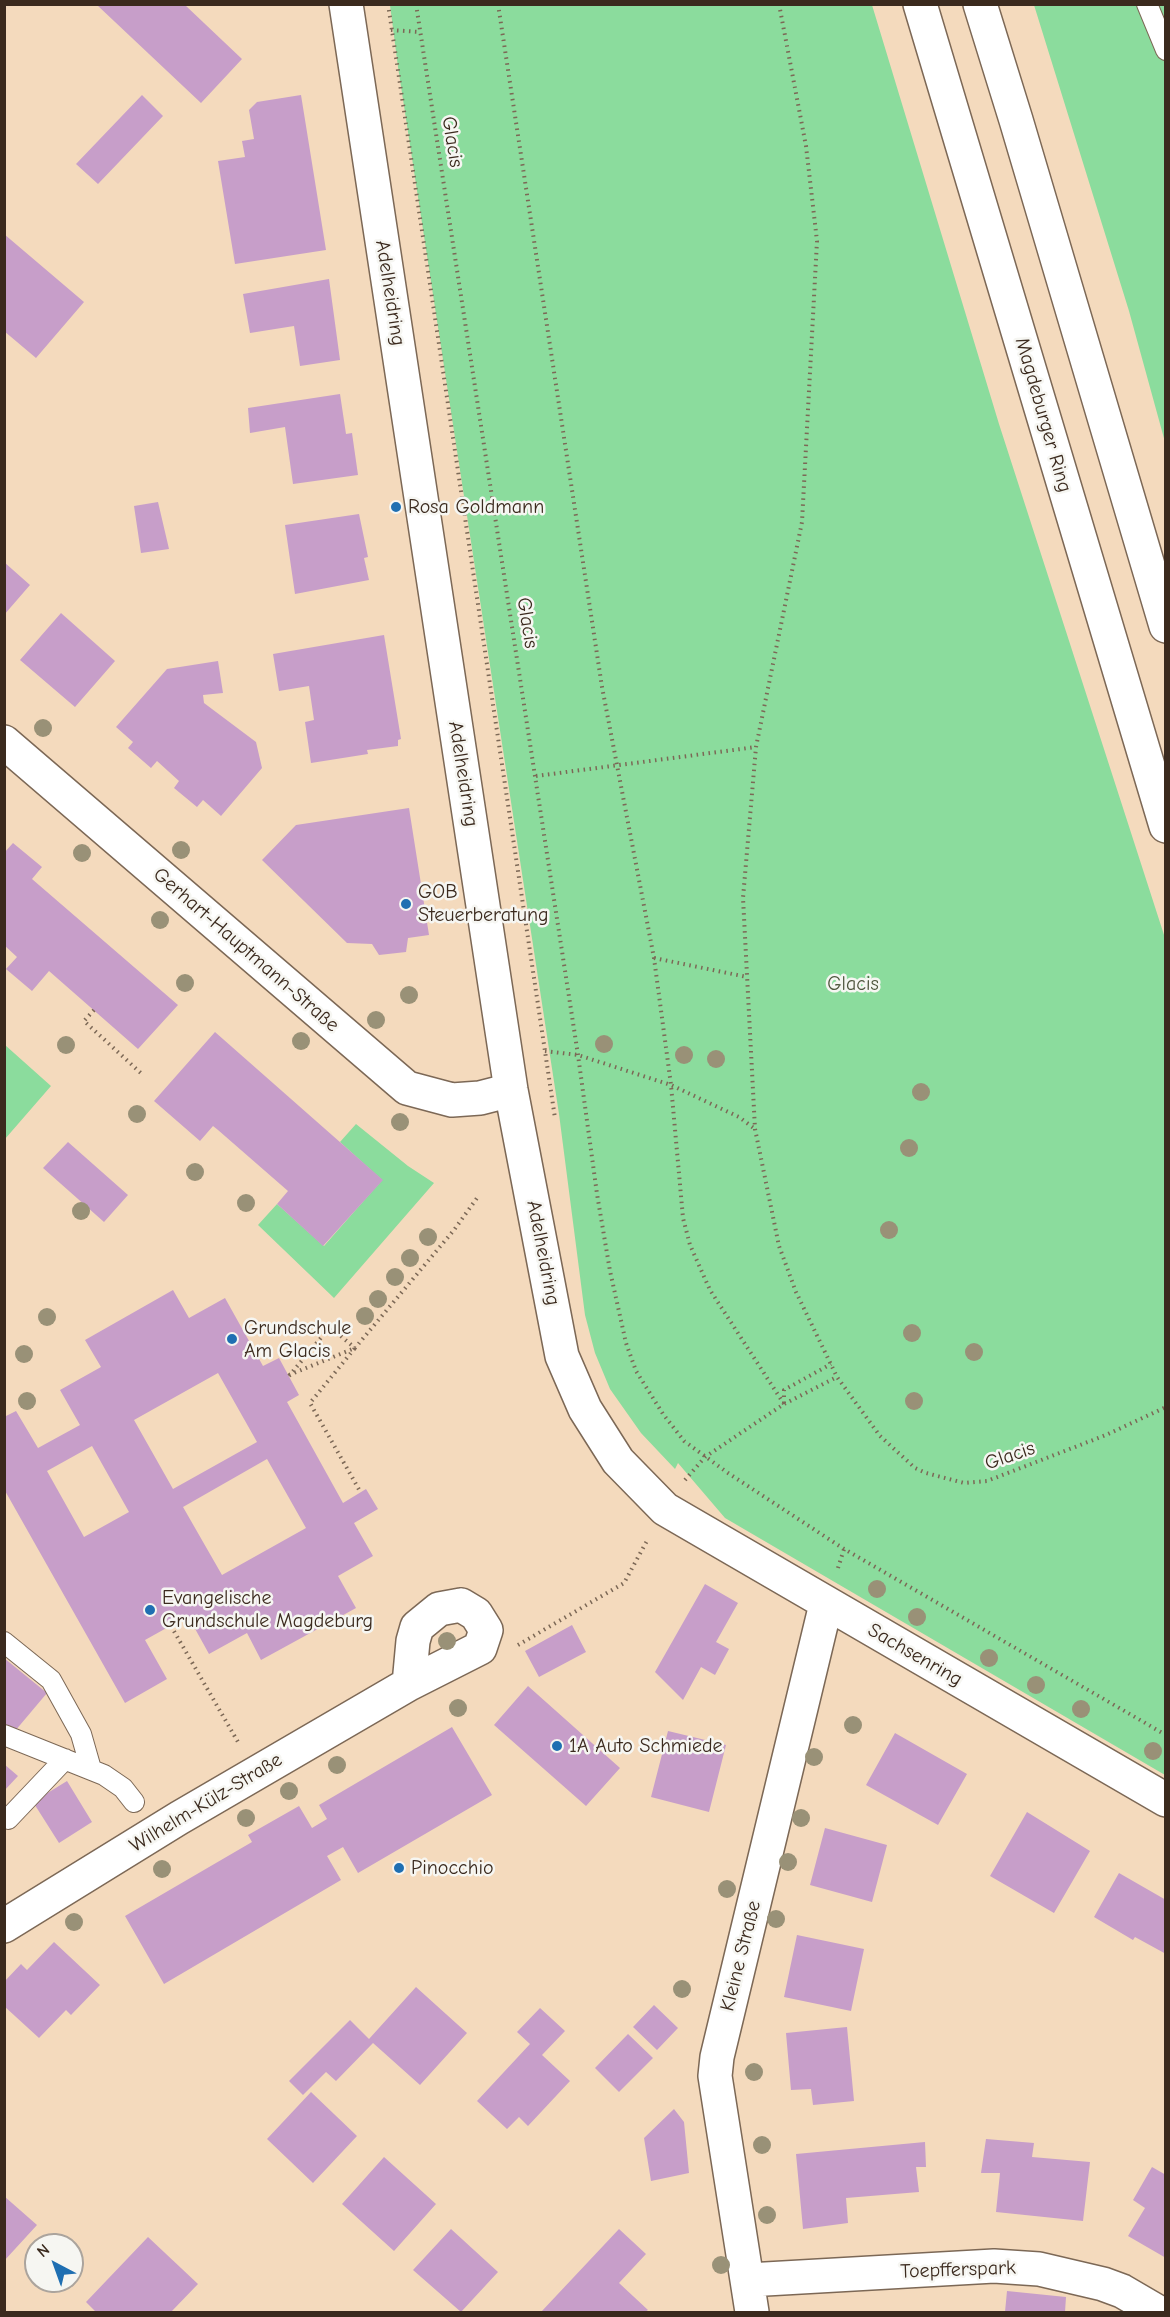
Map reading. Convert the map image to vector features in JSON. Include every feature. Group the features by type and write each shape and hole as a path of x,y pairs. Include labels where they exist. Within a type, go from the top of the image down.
{"main road":[{"name":"Adelheidring","path":"346,4 511,1090 562,1356 600,1437 636,1482 665,1510"},
{"name":"Magdeburger Ring","path":"920,4 1166,826"},
{"path":"980,4 1166,626"},
{"name":"Gerhart-Hauptmann-Straße","path":"4,742 407,1088 452,1100 480,1098 511,1090"},
{"name":"Sachsenring","path":"665,1510 1166,1800"},
{"name":"Kleine Straße","path":"752,2313 716,2076 717,2057 826,1604"},
{"name":"Wilhelm-Külz-Straße","path":"4,1926 179,1818 409,1684"},
{"name":"Toepfferspark","path":"748,2280 994,2266 1039,2269 1103,2284 1122,2291 1158,2313"}],"lane":[{"path":"1147,4 1166,50"},
{"path":"4,1642 51,1680 81,1734 91,1769"},
{"path":"4,1735 91,1769 115,1782 134,1802"},
{"path":"8,1819 65,1759"}],"path":[{"path":"388,4 389,29 556,1121"},
{"name":"Glacis","path":"416,4 579,1055 610,1271 626,1343 636,1371 663,1414 684,1441 705,1457 844,1549 1166,1735"},
{"path":"498,4 602,687 654,958 671,1085 679,1192 690,1245 701,1273 723,1313 784,1404"},
{"name":"Glacis","path":"779,4 806,146 815,213 816,268 802,522 756,747 743,898 755,1129 779,1246 796,1292 837,1377 866,1419 896,1453 921,1471 964,1482 987,1481 1047,1459 1166,1407"},
{"path":"389,29 420,32"},
{"path":"536,776 756,747"},
{"path":"654,958 747,977"},
{"path":"94,1010 84,1021 142,1075"},
{"path":"579,1055 671,1085 739,1117 755,1129"},
{"path":"361,1493 310,1403 454,1230 477,1198"},
{"path":"330,1327 355,1348 300,1371 289,1376 330,1327"},
{"path":"784,1404 784,1390 831,1364"},
{"path":"515,1646 624,1583 665,1510 685,1480 705,1457 784,1404 837,1377"},
{"path":"677,1472 693,1486"},
{"path":"171,1626 236,1739"}],"green space":[{"name":"Glacis","path":"390,5 872,5 999,424 1165,938 1165,1775 725,1518 678,1463 675,1469 641,1433 610,1389 595,1353 585,1315 559,1114"},
{"path":"1034,5 1165,5 1165,442 1129,311"},
{"path":"5,1045 51,1086 5,1139"},
{"path":"356,1124 408,1166 434,1183 334,1298 258,1225 277,1204 324,1246 382,1180 340,1142"}],"building":[{"path":"97,5 185,5 242,59 201,103"},
{"path":"142,95 163,116 98,184 76,164"},
{"path":"301,95 326,250 235,264 218,161 245,157 242,141 254,139 249,110 257,102"},
{"path":"4,234 84,302 36,358 4,331"},
{"path":"329,279 340,360 300,366 294,326 250,333 243,294"},
{"path":"340,394 346,434 352,433 358,475 293,484 285,427 250,433 248,408"},
{"path":"158,502 169,549 141,553 134,506"},
{"path":"359,514 368,557 364,558 369,580 295,594 285,525"},
{"path":"4,562 30,585 4,615"},
{"path":"61,613 115,661 75,707 20,660"},
{"path":"384,635 401,739 398,740 398,746 367,750 368,754 311,763 305,722 314,720 309,686 279,691 273,654"},
{"path":"218,661 223,693 203,695 204,703 256,742 262,768 221,816 203,800 197,807 174,788 179,781 157,761 151,768 128,748 133,742 116,727 167,669"},
{"path":"409,808 429,935 408,938 406,952 379,955 372,944 347,943 262,860 296,825"},
{"path":"13,843 42,867 32,879 178,1005 138,1049 49,971 32,991 6,969 17,957 4,945 4,853"},
{"path":"215,1032 383,1180 323,1246 277,1204 288,1191 218,1130 213,1126 200,1141 154,1101"},
{"path":"68,1142 128,1195 104,1222 43,1168"},
{"path":"173,1290 189,1318 225,1298 263,1366 279,1358 299,1395 287,1402 343,1503 366,1489 378,1509 354,1523 373,1556 338,1576 356,1608 261,1660 247,1633 209,1654 188,1616 145,1640 167,1679 125,1703 4,1489 4,1417 16,1411 38,1448 80,1425 60,1390 101,1367 85,1340","holes":["218,1373 257,1442 173,1489 134,1420","92,1446 129,1512 84,1537 47,1471","267,1459 306,1528 222,1575 183,1507"]},
{"path":"705,1584 738,1603 716,1642 729,1649 715,1675 701,1667 683,1700 655,1672"},
{"path":"572,1625 586,1652 539,1677 525,1651"},
{"path":"4,1658 47,1693 15,1731 4,1723"},
{"name":"1A Auto Schmiede","path":"528,1686 620,1768 586,1806 494,1725"},
{"path":"452,1727 492,1795 358,1873 343,1847 327,1856 341,1880 164,1984 125,1916 252,1842 248,1835 299,1806 312,1828 327,1819 319,1805"},
{"path":"668,1731 726,1745 709,1812 651,1797"},
{"path":"895,1733 967,1774 938,1825 866,1785"},
{"path":"4,1764 18,1776 4,1791"},
{"path":"67,1781 92,1822 59,1843 33,1802"},
{"path":"1027,1812 1090,1851 1054,1913 990,1876"},
{"path":"825,1828 887,1845 872,1902 810,1885"},
{"path":"1119,1873 1166,1900 1166,1954 1135,1937 1133,1940 1094,1917"},
{"path":"797,1935 864,1949 851,2011 784,1997"},
{"path":"54,1942 100,1985 71,2015 66,2010 39,2038 4,2006 4,1982 21,1964 27,1970"},
{"path":"416,1987 467,2033 420,2085 373,2043 336,2081 326,2072 303,2095 289,2081 350,2020 369,2039"},
{"path":"654,2005 678,2028 657,2050 633,2027"},
{"path":"540,2008 565,2031 542,2055 570,2081 528,2126 519,2117 507,2129 477,2101 530,2044 517,2032"},
{"path":"847,2027 854,2101 813,2105 811,2089 791,2090 786,2033"},
{"path":"628,2034 653,2058 619,2092 595,2068"},
{"path":"311,2092 357,2136 313,2183 267,2139"},
{"path":"674,2109 684,2122 689,2173 651,2181 644,2138"},
{"path":"986,2139 1034,2143 1032,2157 1090,2162 1083,2221 996,2212 1000,2173 981,2173"},
{"path":"925,2142 926,2167 916,2167 919,2192 846,2198 848,2223 803,2229 796,2154"},
{"path":"384,2157 436,2204 394,2251 342,2204"},
{"path":"1152,2167 1166,2175 1166,2258 1128,2236 1145,2208 1133,2200"},
{"path":"4,2196 37,2225 30,2233 24,2233 24,2239 4,2261"},
{"path":"451,2229 498,2272 461,2312 413,2270"},
{"path":"619,2229 646,2254 619,2283 648,2310 645,2312 541,2312"},
{"path":"148,2237 198,2284 171,2312 96,2312 86,2302"},
{"path":"1007,2291 1066,2297 1065,2312 1005,2312"}],"place":[{"name":"Rosa Goldmann","path":"396,507"},
{"name":"GOB Steuerberatung","path":"406,904"},
{"name":"Grundschule Am Glacis","path":"232,1339"},
{"name":"Evangelische Grundschule Magdeburg","path":"150,1610"},
{"name":"1A Auto Schmiede","path":"557,1746"},
{"name":"Pinocchio","path":"399,1868"}]}
